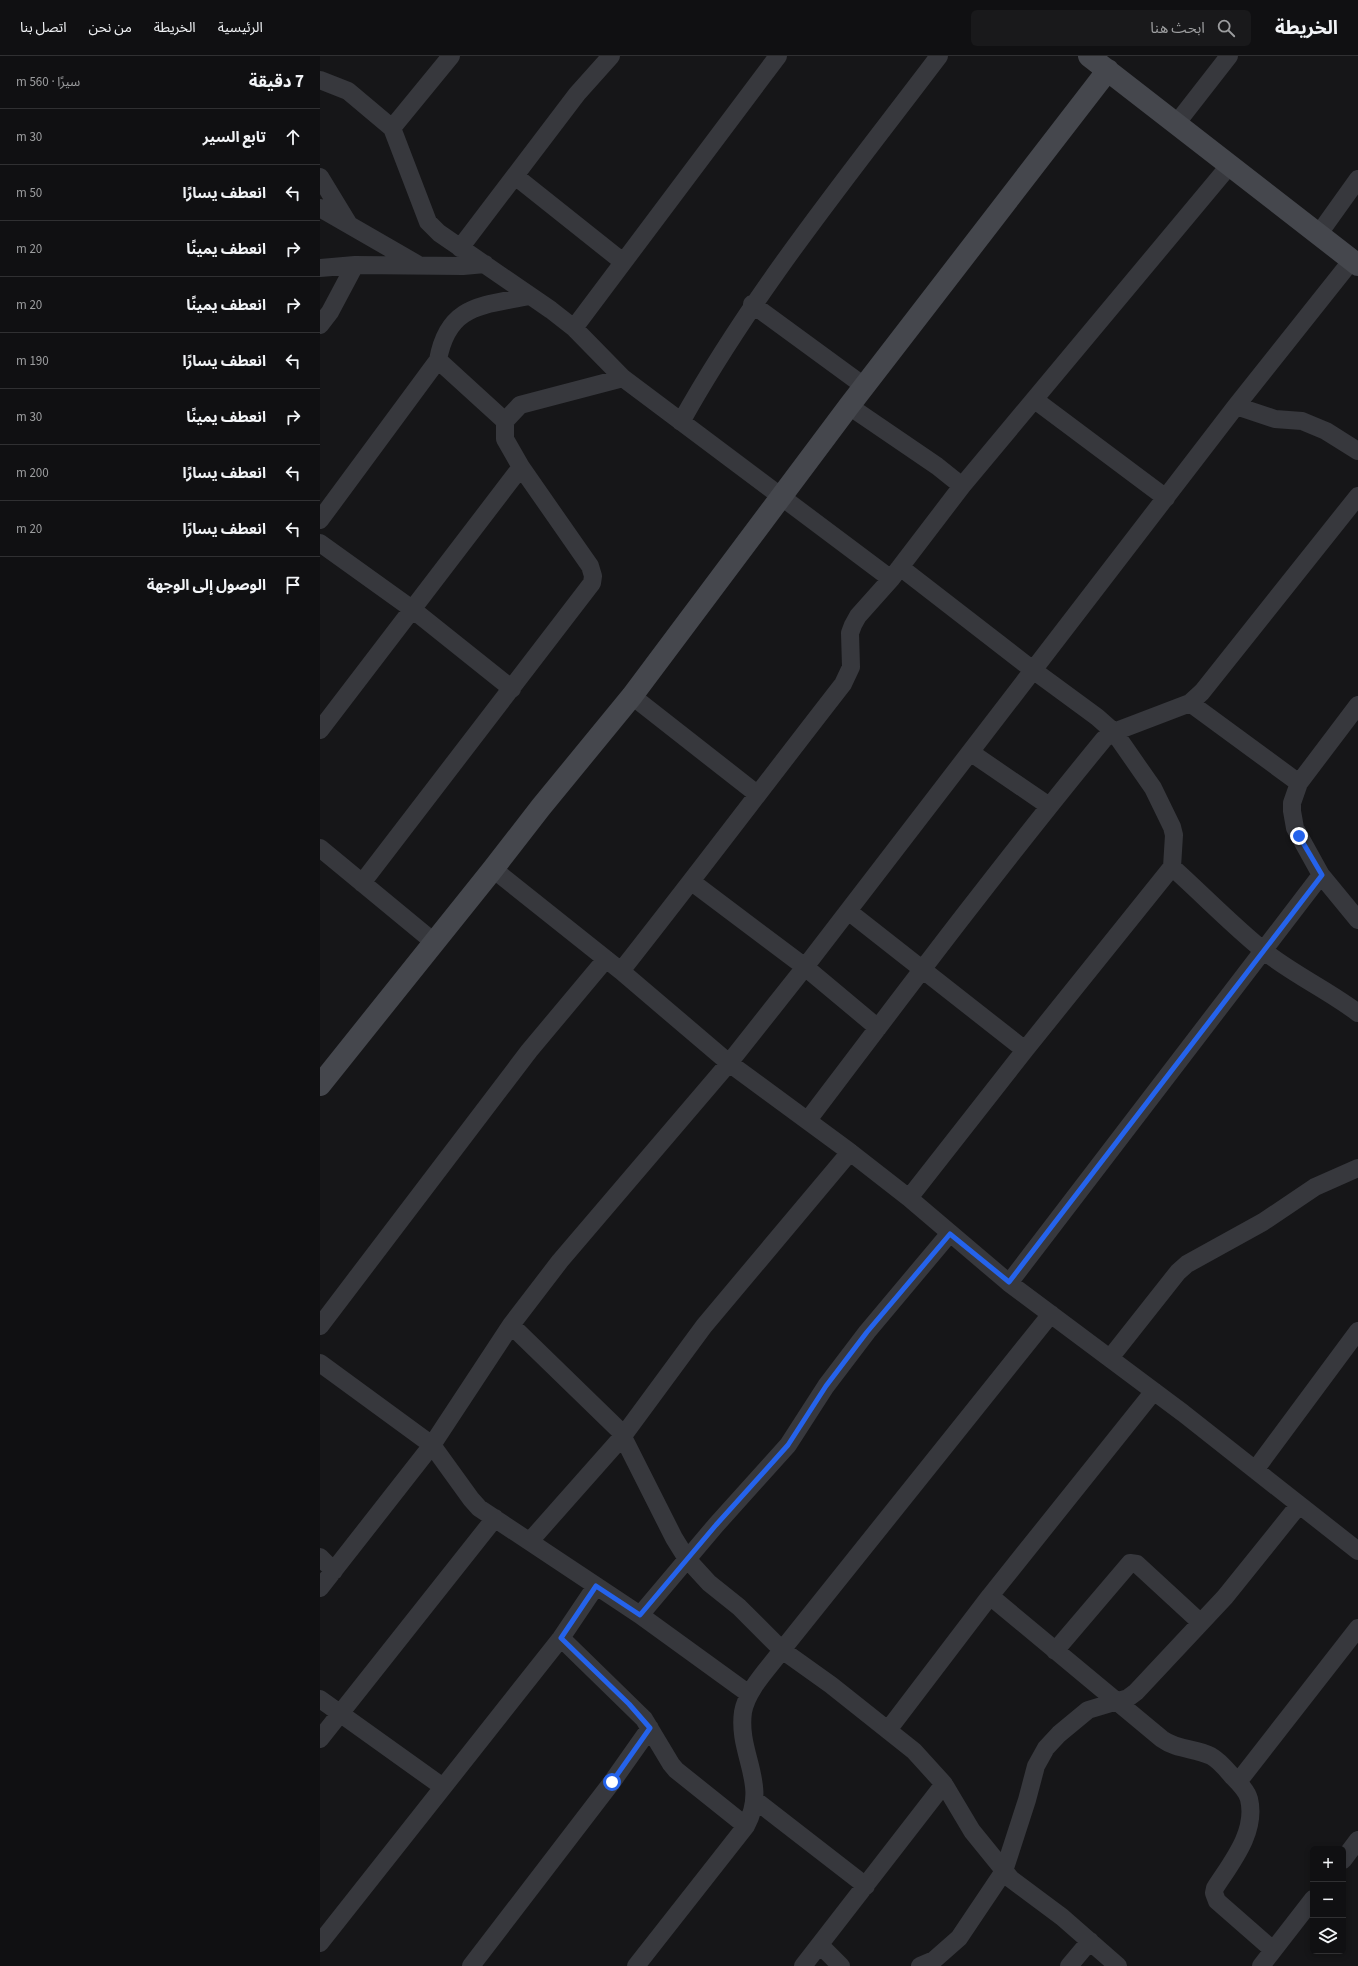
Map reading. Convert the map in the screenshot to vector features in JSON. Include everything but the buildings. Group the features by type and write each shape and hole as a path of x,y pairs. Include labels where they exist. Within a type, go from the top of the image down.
{"street":[{"path":"392,128 451,56"},
{"path":"460,248 577,94 610,56"},
{"path":"574,328 778,56"},
{"path":"681,422 708,374 752,304 939,56"},
{"path":"320,1588 432,1445 511,1326 560,1261 729,1063 805,967 1236,406 1355,262 1318,235 1089,56"},
{"path":"1176,124 1229,56"},
{"path":"320,1085 541,807 632,696 782,498 864,386 1108,70"},
{"path":"320,80 348,91 392,128 428,222 439,233 574,328 624,378 782,498 896,573 1097,716 1114,732 1153,788 1172,827 1174,835 1172,867 1025,1050 909,1198"},
{"path":"621,971 692,882 757,794 843,684 851,667 850,633 858,616 896,573 962,486 1229,166"},
{"path":"515,176 624,262"},
{"path":"320,177 349,225"},
{"path":"1318,235 1358,180"},
{"path":"320,208 417,265"},
{"path":"320,268 355,265 463,266 485,264"},
{"path":"320,325 330,312 355,265"},
{"path":"320,520 438,360 441,344 448,329 459,316 475,308 529,296"},
{"path":"752,304 864,386"},
{"path":"438,360 505,421"},
{"path":"362,883 588,589 593,576 590,566 521,468 505,439 505,421 520,405 624,378"},
{"path":"1035,400 1166,498"},
{"path":"849,406 937,466 962,486"},
{"path":"1236,406 1275,419 1302,421 1326,431 1358,451"},
{"path":"320,730 521,468"},
{"path":"808,1120 922,969 1049,806 1104,739 1114,732 1190,703 1202,692 1223,668 1358,496"},
{"path":"320,543 412,610 512,689"},
{"path":"632,696 757,794"},
{"path":"1190,703 1299,783"},
{"path":"1356,915 1322,875 1295,828 1292,803 1299,783 1358,704"},
{"path":"970,752 1049,806"},
{"path":"323,857 362,883 434,943"},
{"path":"1172,867 1264,951 1297,975 1338,999 1358,1013"},
{"path":"493,869 621,971 729,1063 850,1152 909,1198 1009,1282 1154,1391 1358,1550"},
{"path":"1009,1282 1322,875"},
{"path":"692,882 805,967 878,1028"},
{"path":"848,911 1025,1050"},
{"path":"320,1326 529,1052 606,959"},
{"path":"530,1541 623,1436 704,1326 850,1152"},
{"path":"1110,1358 1178,1272 1187,1264 1263,1222 1315,1187 1358,1168"},
{"path":"640,1615 687,1559 788,1445 822,1391 867,1332 950,1234"},
{"path":"636,1966 746,1826 752,1814 755,1800 754,1786 742,1729 743,1711 749,1694 782,1650 1051,1314"},
{"path":"511,1326 620,1431 674,1538 687,1559 709,1582 739,1607 782,1650 831,1685 914,1751 944,1784 972,1831 1011,1879 1062,1917 1118,1966"},
{"path":"1255,1470 1358,1331"},
{"path":"320,1364 432,1445 479,1508 640,1615 749,1694"},
{"path":"888,1730 990,1596 1154,1391"},
{"path":"920,1966 934,1960 959,1938 1004,1871 1028,1800 1036,1766 1046,1748 1059,1734 1088,1710 1128,1698 1136,1692 1225,1597 1299,1504"},
{"path":"320,1738 495,1518"},
{"path":"320,1557 334,1571"},
{"path":"1055,1651 1130,1563 1137,1564 1201,1623"},
{"path":"320,1944 561,1638 596,1586"},
{"path":"990,1596 1169,1744 1211,1756 1220,1762 1238,1782 1249,1799 1250,1815 1247,1829 1241,1847 1215,1888 1214,1893 1217,1901 1274,1950"},
{"path":"1238,1782 1358,1628"},
{"path":"561,1638 629,1704 650,1728 676,1770 746,1826"},
{"path":"320,1699 341,1712 443,1787"},
{"path":"471,1966 598,1801 650,1728"},
{"path":"803,1966 944,1784"},
{"path":"755,1800 866,1886"},
{"path":"1346,1856 1358,1840"},
{"path":"1261,1966 1310,1903"},
{"path":"1069,1966 1090,1941"},
{"path":"820,1945 841,1966"}],"route":[{"path":"612,1782 650,1728 644,1719 561,1638 596,1586 640,1615 716,1525 788,1445 798,1431 811,1407 867,1332 950,1234 1009,1282 1322,875 1299,836"}]}
